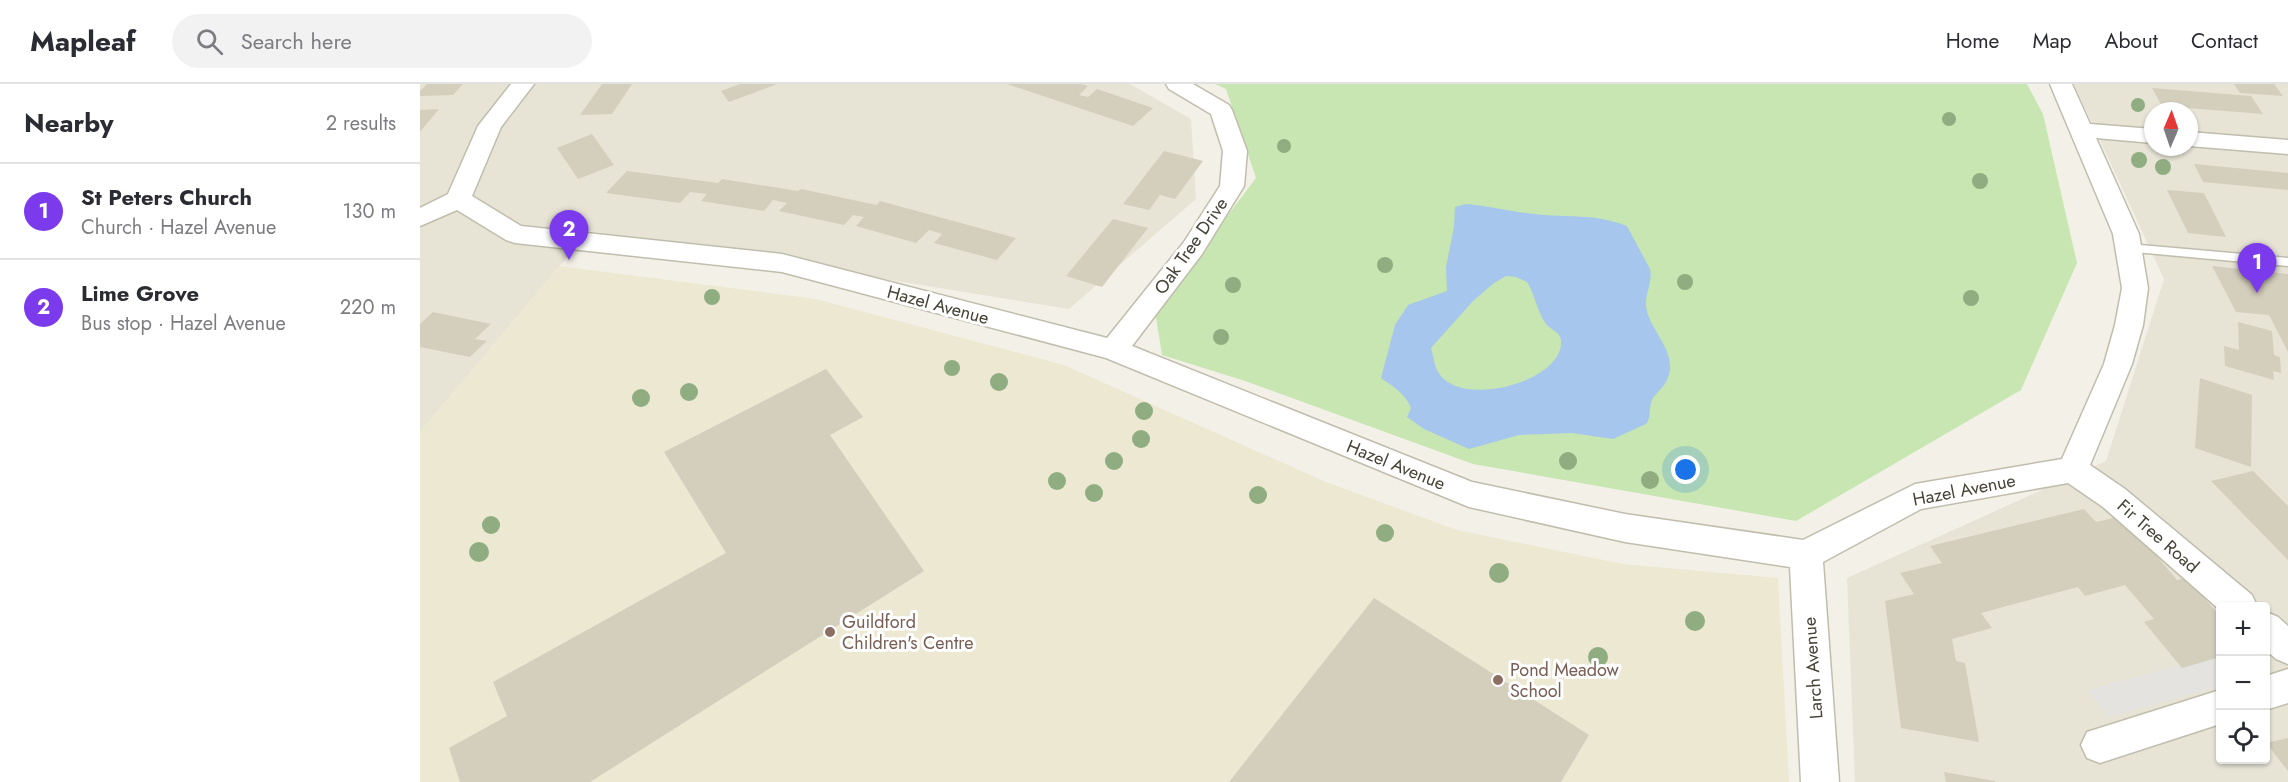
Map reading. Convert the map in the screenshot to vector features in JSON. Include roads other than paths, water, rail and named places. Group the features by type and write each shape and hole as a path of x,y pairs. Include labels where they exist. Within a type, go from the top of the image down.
{"street":[{"path":"420,218 458,199 490,126 523,84"},
{"name":"Oak Tree Drive","path":"1113,350 1193,248 1232,186 1235,150 1221,110 1177,84"},
{"path":"2061,84 2126,234 2134,288 2129,325 2118,364 2073,470"},
{"path":"2082,130 2144,135"},
{"path":"2198,140 2288,147"},
{"name":"Hazel Avenue","path":"458,199 515,234 782,263 1113,350 1469,494 1625,528 1806,555 1915,497 2073,470"},
{"name":"Fir Tree Road","path":"2073,470 2114,498 2235,602"},
{"name":"Larch Avenue","path":"1806,555 1820,782"},
{"path":"2270,632 2288,648"},
{"path":"2270,691 2288,686"},
{"path":"2100,745 2216,708"}],"lane":[{"path":"2129,248 2288,262"}],"water":[{"path":"1466,204 1526,213 1603,219 1627,226 1650,269 1646,306 1652,324 1667,351 1670,370 1664,385 1653,398 1646,424 1613,439 1572,433 1519,435 1469,449 1424,429 1407,417 1411,408 1406,399 1381,378 1395,325 1408,305 1447,291 1446,267 1454,227 1455,207","holes":["1506,276 1527,282 1546,324 1559,335 1561,341 1557,356 1546,369 1508,386 1486,390 1465,389 1448,382 1437,370 1431,348 1473,301 1494,283"]}],"place":[{"name":"Lime Grove","path":"569,260"},
{"name":"St Peters Church","path":"2257,293"},
{"name":"Guildford Children's Centre","path":"830,632"},
{"name":"Pond Meadow School","path":"1498,680"}]}
